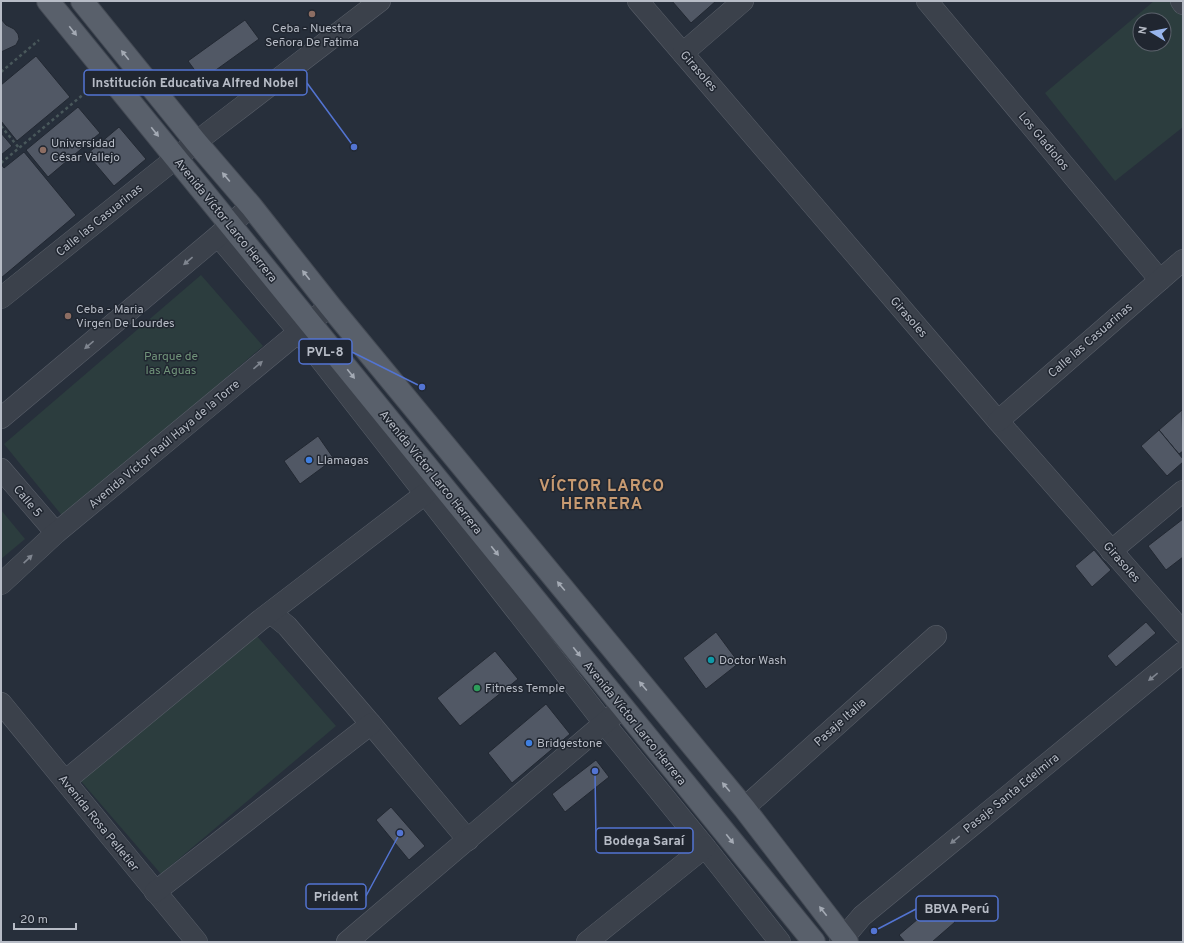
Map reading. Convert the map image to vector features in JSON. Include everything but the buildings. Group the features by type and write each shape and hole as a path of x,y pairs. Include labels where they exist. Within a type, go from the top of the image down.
{"main road":[{"name":"Avenida Víctor Larco Herrera","path":"48,1 176,158 224,230 623,707 814,942"},
{"path":"82,1 196,142 251,206 330,306 744,808 844,941"}],"street":[{"name":"Calle las Casuarinas","path":"1,298 196,142 380,1"},
{"name":"Girasoles","path":"638,1 998,421 1183,632"},
{"path":"683,53 743,1"},
{"name":"Los Gladiolos","path":"927,1 1160,280"},
{"path":"1,418 251,206"},
{"name":"Calle las Casuarinas","path":"998,421 1183,260"},
{"name":"Avenida Víctor Raúl Haya de la Torre","path":"1,584 56,533 330,306"},
{"name":"Avenida Víctor Larco Herrera","path":"304,327 425,494 604,723 780,942"},
{"name":"Calle 5","path":"1,469 56,533"},
{"path":"1111,551 1183,491"},
{"path":"65,781 259,621 425,494"},
{"path":"271,613 287,626 468,840"},
{"name":"Pasaje Italia","path":"744,808 936,636"},
{"name":"Pasaje Santa Edelmira","path":"844,941 862,916 1183,652"},
{"name":"Avenida Rosa Pelletier","path":"1,703 197,942"},
{"path":"347,942 623,707"},
{"path":"155,892 371,724"},
{"path":"587,942 705,847"}],"path":[{"path":"1,72 39,40"},
{"path":"1,163 108,74"},
{"path":"1,126 20,148"}],"green space":[{"path":"1154,1 1170,1 1183,16 1183,127 1115,181 1045,93 1132,20 1132,52 1172,52 1172,12 1141,12"},
{"name":"Parque de las Aguas","path":"201,275 263,346 64,518 4,444"},
{"path":"1,510 25,539 1,559"},
{"path":"256,635 336,726 161,874 80,780"}],"place":[{"name":"Ceba - Nuestra Señora De Fatima","path":"312,14"},
{"name":"Institución Educativa Alfred Nobel","path":"354,147"},
{"name":"Universidad César Vallejo","path":"43,150"},
{"name":"Ceba - Maria Virgen De Lourdes","path":"68,316"},
{"name":"PVL-8","path":"422,387"},
{"name":"Llamagas","path":"309,460"},
{"name":"Doctor Wash","path":"711,660"},
{"name":"Fitness Temple","path":"477,688"},
{"name":"Bridgestone","path":"529,743"},
{"name":"Bodega Saraí","path":"595,771"},
{"name":"Prident","path":"400,833"},
{"name":"BBVA Perú","path":"874,931"}],"district":[{"name":"VÍCTOR LARCO HERRERA","path":"602,494"}]}
